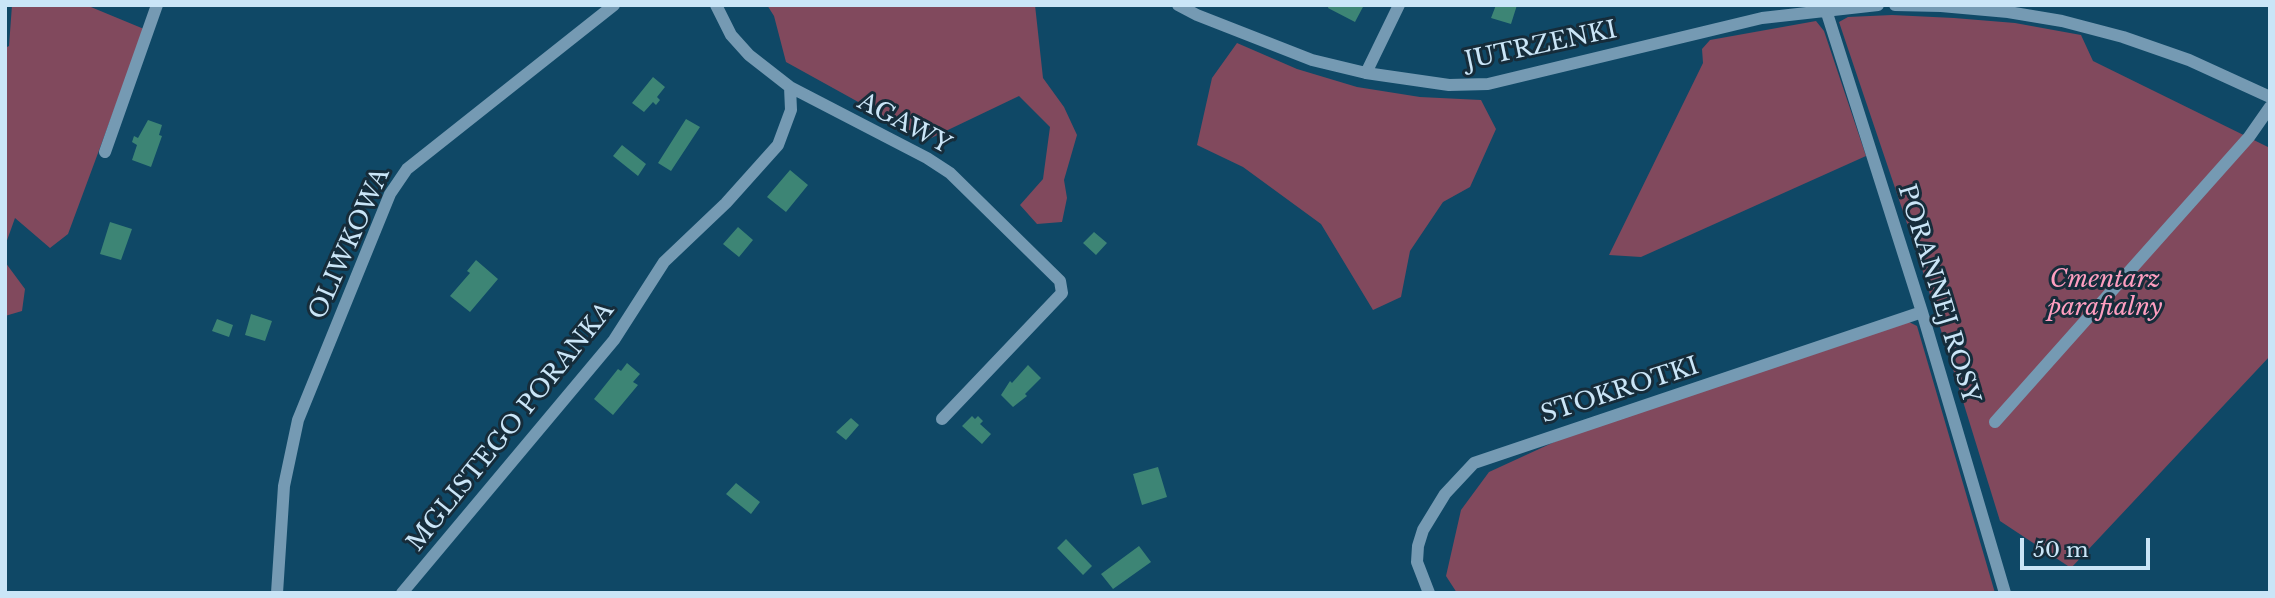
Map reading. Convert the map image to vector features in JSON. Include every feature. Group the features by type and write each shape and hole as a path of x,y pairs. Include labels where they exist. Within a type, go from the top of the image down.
{"street":[{"path":"105,152 157,5"},
{"name":"OLIWKOWA","path":"277,593 284,486 298,420 390,194 407,169 614,5"},
{"name":"AGAWY","path":"716,5 731,35 749,55 790,87 927,158 950,173 1060,281 1062,293 942,419"},
{"name":"JUTRZENKI","path":"1178,5 1196,15 1312,60 1366,73 1449,85 1488,84 1762,18 1878,5"},
{"path":"1366,73 1399,5"},
{"path":"1895,5 2010,8 2123,37 2189,60 2270,97"},
{"name":"PORANNEJ ROSY","path":"1826,10 1923,312 2005,593"},
{"name":"MGLISTEGO PORANKA","path":"402,593 614,340 664,262 726,203 778,145 791,110 790,87"},
{"path":"1996,422 2240,148 2270,107"},
{"name":"STOKROTKI","path":"1429,593 1417,562 1423,530 1445,494 1474,463 1923,312"}],"green space":[{"path":"12,5 86,5 144,29 68,234 50,248 15,218 5,246 5,48 9,46"},
{"path":"767,5 1035,5 1043,78 1064,107 1077,135 1064,180 1067,198 1062,222 1037,224 1020,205 1043,179 1050,127 1019,96 927,140 786,62 774,16"},
{"name":"Cmentarz parafialny","path":"1892,15 2015,23 2081,35 2093,61 2270,148 2270,356 2071,568 2000,521 1918,256 1839,22 1848,17"},
{"path":"1816,21 1824,31 1866,156 1641,257 1609,255 1703,63 1702,49 1710,40"},
{"path":"1237,43 1297,69 1357,87 1420,97 1481,100 1496,129 1470,187 1443,202 1410,251 1401,297 1373,310 1321,224 1243,167 1197,145 1212,78"},
{"path":"5,262 25,289 22,311 5,316"},
{"path":"1909,322 1917,326 1995,593 1457,593 1446,576 1461,510 1489,472 1563,438"}],"building":[{"path":"1329,5 1364,5 1355,22 1328,8"},
{"path":"1496,5 1517,5 1511,24 1491,18"},
{"path":"653,77 665,87 657,97 660,100 656,105 653,102 644,112 632,103"},
{"path":"686,119 700,127 671,171 658,163"},
{"path":"148,120 162,125 159,135 162,136 151,167 132,160 137,145 132,142 134,136 138,138"},
{"path":"622,145 646,164 638,176 613,156"},
{"path":"790,170 808,185 786,212 767,197"},
{"path":"110,222 132,229 121,260 100,254"},
{"path":"738,227 753,240 739,257 723,244"},
{"path":"1094,232 1107,243 1096,255 1083,243"},
{"path":"476,260 498,279 470,312 450,296 470,273 467,271"},
{"path":"251,314 272,321 265,341 245,335"},
{"path":"217,319 233,325 229,337 212,331"},
{"path":"627,363 640,374 633,382 638,385 613,415 594,399 618,369 621,371"},
{"path":"1028,365 1041,378 1025,394 1027,396 1013,407 1001,395 1010,381 1012,383"},
{"path":"972,416 975,419 978,416 983,421 980,424 991,434 982,444 962,426"},
{"path":"851,418 859,425 846,440 836,432"},
{"path":"1158,467 1167,497 1142,505 1133,474"},
{"path":"736,483 760,502 751,514 726,494"},
{"path":"1066,539 1092,566 1083,575 1057,548"},
{"path":"1139,546 1151,562 1113,589 1101,574"}]}
